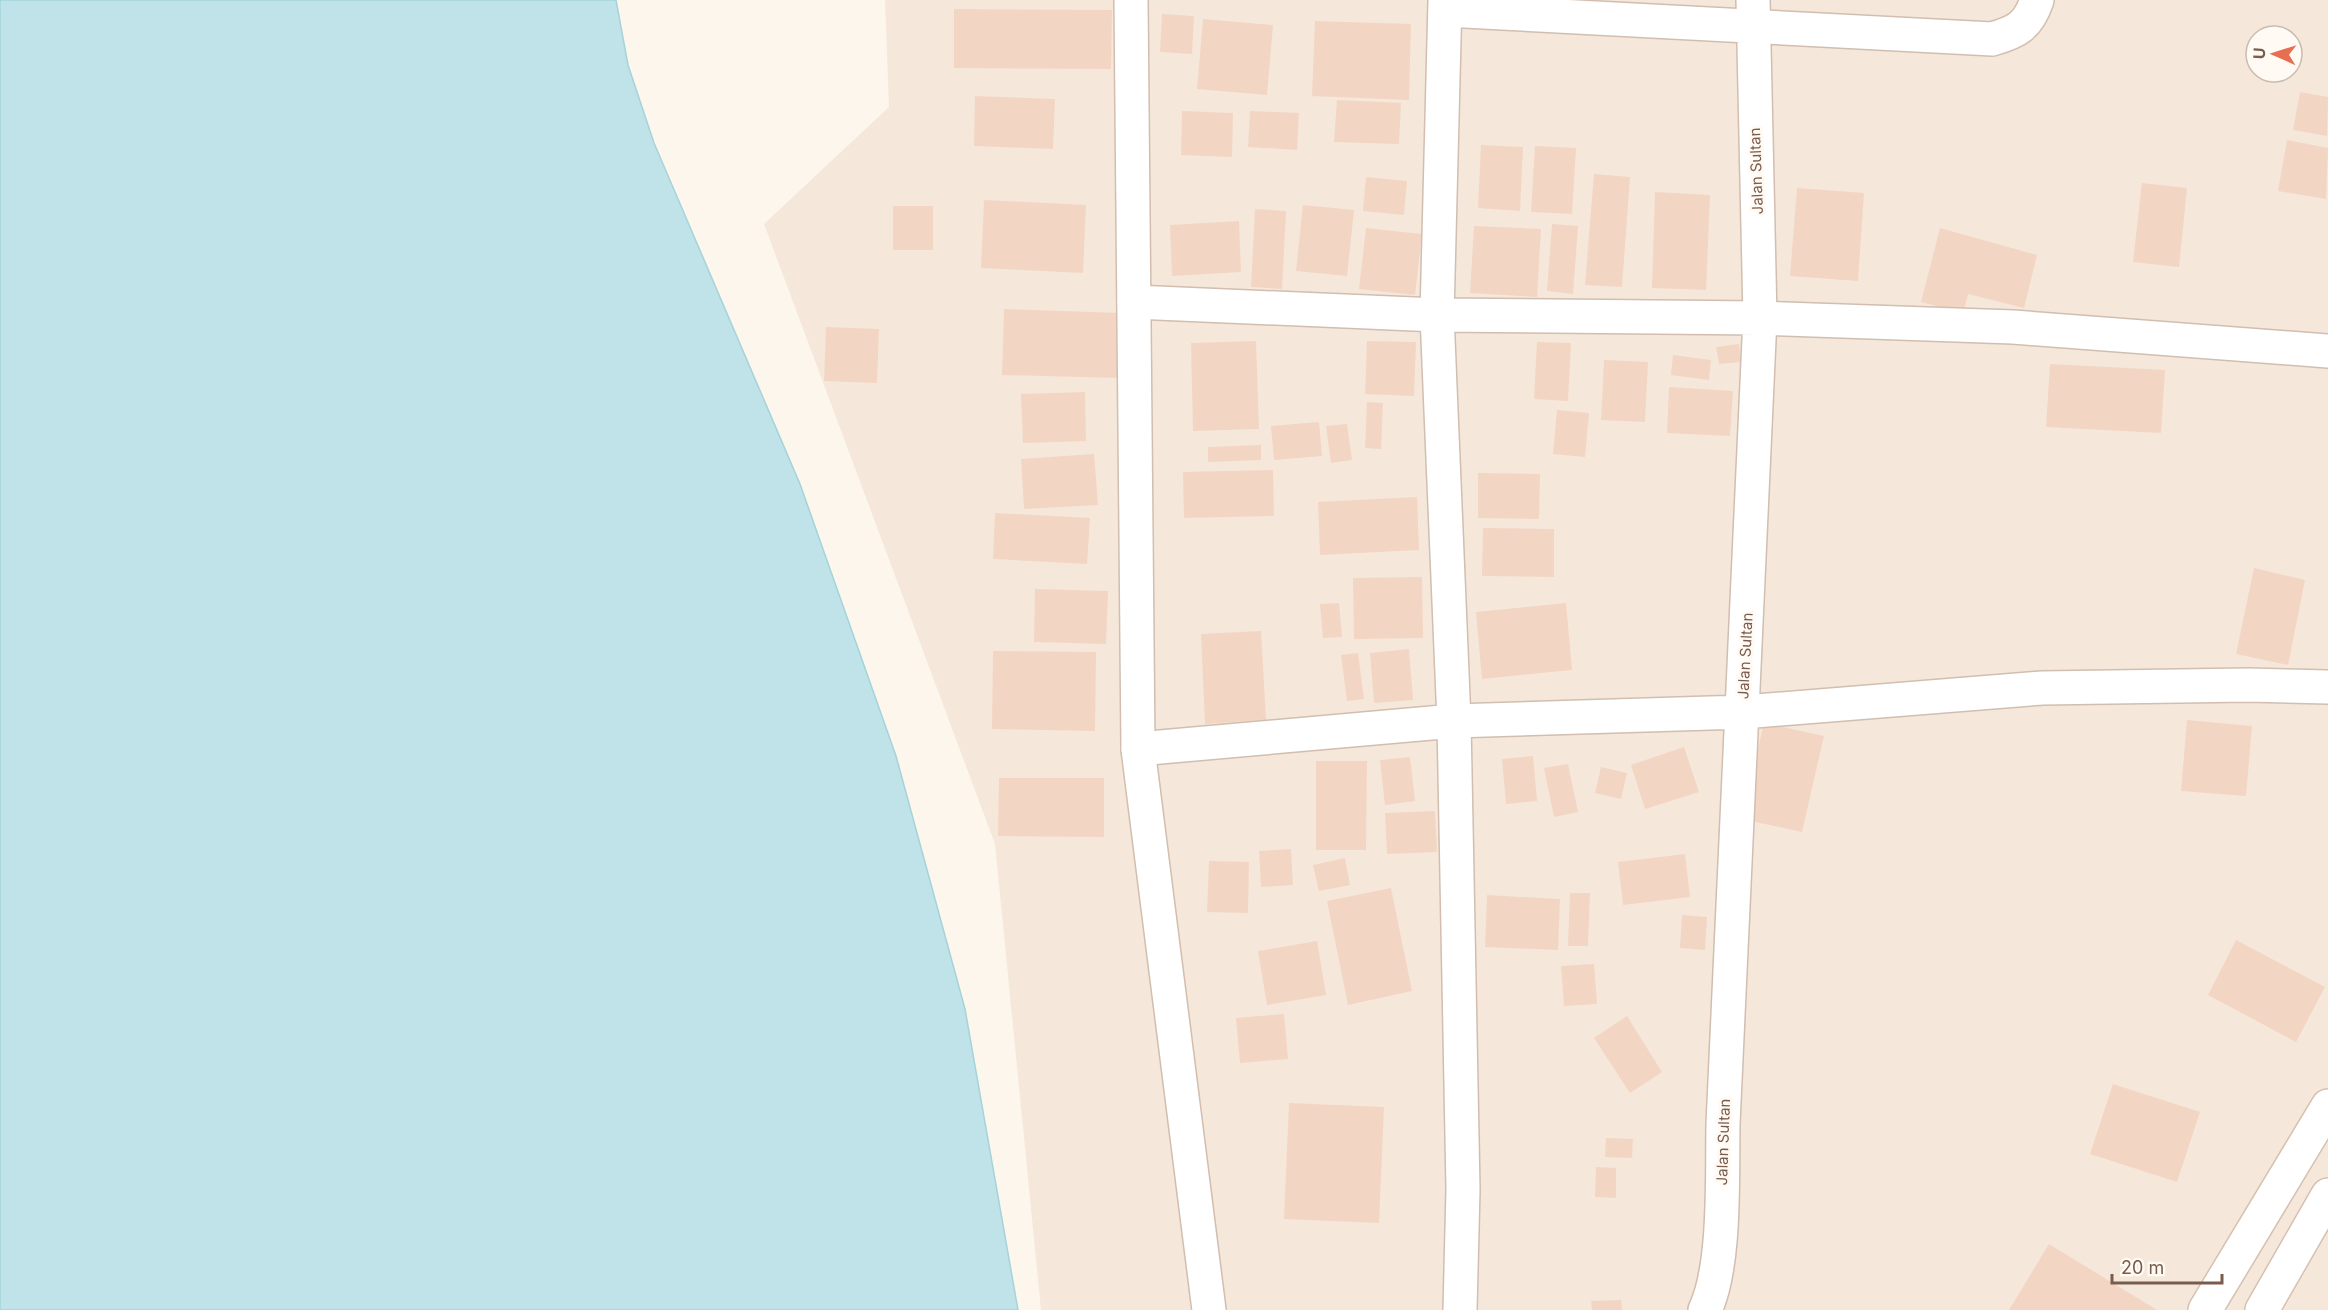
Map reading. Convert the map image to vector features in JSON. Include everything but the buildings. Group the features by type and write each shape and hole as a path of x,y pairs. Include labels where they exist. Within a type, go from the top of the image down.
{"street":[{"path":"1131,0 1138,749 1209,1310"},
{"path":"1460,1310 1462,1189 1454,721 1437,315 1445,5 1753,13 1992,39 2015,32 2032,16 2037,0"},
{"name":"Jalan Sultan","path":"1705,1310 1712,1295 1721,1215 1723,1124 1761,318 1753,13"},
{"path":"1134,302 1437,315 1761,318 2013,327 2328,351"},
{"path":"1138,749 1454,721 1743,712 2042,688 2248,685 2328,687"},
{"path":"2205,1310 2328,1106"},
{"path":"2262,1310 2328,1196"}],"shaded area":[{"path":"885,0 2328,0 2328,1310 1041,1310 995,844 764,224 889,107"}],"water":[{"path":"0,0 616,0 628,65 654,143 800,484 896,756 965,1009 1018,1310 0,1310"}]}
